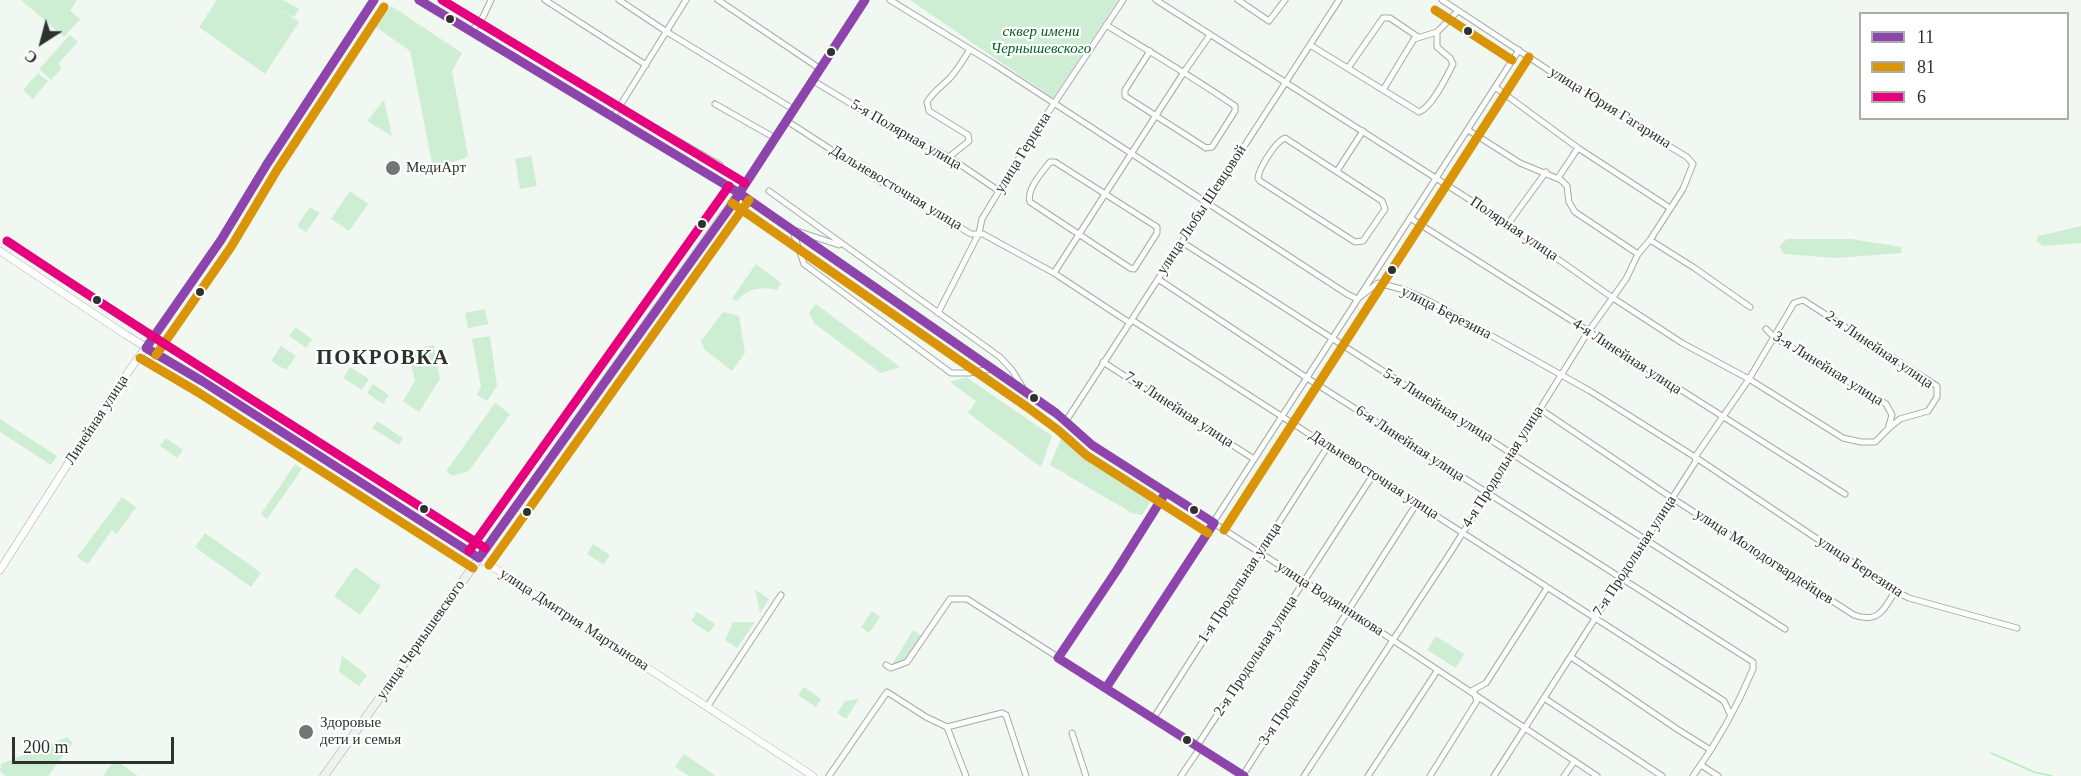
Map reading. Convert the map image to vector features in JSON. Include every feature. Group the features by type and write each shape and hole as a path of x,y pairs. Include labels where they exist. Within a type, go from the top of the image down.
{"main road":[{"path":"419,0 739,194"},
{"name":"улица Чернышевского","path":"324,776 739,194"}],"street":[{"name":"Линейная улица","path":"0,569 108,402 221,240 267,164 374,0"},
{"path":"471,33 480,22 491,0"},
{"path":"545,0 646,65"},
{"path":"619,0 793,109"},
{"path":"613,117 686,0"},
{"path":"718,0 819,69"},
{"name":"улица Чернышевского","path":"739,194 865,0"},
{"path":"890,0 1357,298"},
{"name":"улица Герцена","path":"938,314 979,233 982,219 1053,104 1123,0"},
{"name":"Полярная улица","path":"1156,0 1508,224 1613,298 1682,343 1749,379 1843,438"},
{"path":"1238,0 1269,21 1285,0"},
{"name":"улица Любы Шевцовой","path":"1066,421 1339,0"},
{"name":"улица Юрия Гагарина","path":"1442,0 1603,106 1687,157"},
{"path":"1383,90 1414,39 1437,32 1458,10"},
{"path":"1348,68 1383,18 1390,18 1418,37"},
{"path":"480,22 720,165"},
{"path":"1106,25 1150,51 1184,72 1235,106 1235,111 1214,145 1206,148 1125,96 1125,90 1150,51"},
{"path":"1310,45 1419,112 1425,109 1443,84 1452,64 1450,58 1437,47 1437,32"},
{"path":"1054,273 1210,35"},
{"path":"949,157 969,141 968,135 929,111 927,102 952,75 970,49"},
{"path":"1106,688 1519,50"},
{"name":"5-я Полярная улица","path":"812,80 868,114 949,157 999,191"},
{"path":"1495,87 1578,148 1670,208"},
{"path":"715,104 775,138"},
{"name":"Дальневосточная улица","path":"787,121 881,182 971,234 983,234 1054,273 1282,415 1724,701 1730,714"},
{"path":"1468,130 1520,163 1558,178 1568,186 1569,202 1575,212 1638,254"},
{"path":"1337,171 1363,131"},
{"path":"1285,138 1337,171 1384,205 1385,209 1360,243 1354,242 1310,214 1258,178 1259,171 1279,141 1285,138"},
{"path":"1558,178 1578,148"},
{"name":"4-я Продольная улица","path":"1304,776 1588,332 1626,279 1638,254 1650,240 1683,189 1693,164 1687,157"},
{"path":"1055,162 1105,195 1153,222 1157,227 1157,233 1135,268 1130,268 1078,235 1033,205 1028,199 1048,164 1055,162"},
{"path":"1508,224 1546,172"},
{"path":"769,191 1000,357 1012,370 1025,391"},
{"path":"739,194 1066,421"},
{"name":"4-я Линейная улица","path":"1410,218 1845,494"},
{"path":"792,230 845,247"},
{"path":"792,230 804,264 951,373 991,369"},
{"path":"1650,240 1750,307"},
{"name":"5-я Линейная улица","path":"1182,242 1785,629"},
{"name":"улица Дмитрия Мартынова","path":"0,251 146,348 202,381 479,558 813,776"},
{"name":"6-я Линейная улица","path":"1158,279 1307,378 1749,659 1754,664 1752,673 1730,714"},
{"name":"улица Березина","path":"1357,298 1378,283 1405,290 1431,302 1562,375 1695,457 1895,591 1909,598 2017,628"},
{"name":"2-я Линейная улица","path":"1774,337 1791,306 1803,300 1937,386 1937,397 1928,411 1900,419 1888,429"},
{"name":"3-я Линейная улица","path":"1766,329 1774,337 1886,404 1892,415 1888,429 1875,442 1843,438"},
{"name":"7-я Продольная улица","path":"1494,776 1696,461 1695,457 1749,379 1774,337"},
{"name":"7-я Линейная улица","path":"1103,362 1254,459"},
{"name":"улица Молодогвардейцев","path":"1540,409 1672,498 1854,615 1862,618 1878,615 1885,609 1895,591"},
{"name":"улица Водянникова","path":"1066,421 1092,445 1304,581 1597,776"},
{"name":"1-я Продольная улица","path":"1153,719 1328,446"},
{"name":"2-я Продольная улица","path":"1181,776 1373,475"},
{"path":"1058,658 1166,492"},
{"name":"3-я Продольная улица","path":"1244,776 1417,503"},
{"path":"1430,776 1477,701 1473,690 1486,683 1547,588"},
{"path":"707,707 781,594"},
{"path":"888,667 907,662 950,599 967,599 1244,776"},
{"path":"1571,657 1709,749"},
{"path":"1368,776 1437,670"},
{"path":"829,776 887,692 926,717 947,727 1002,713 1006,715 1026,776"},
{"path":"1544,699 1662,776"},
{"path":"1693,776 1709,749 1723,732 1730,714"},
{"path":"947,727 966,776"},
{"path":"1072,733 1086,776"},
{"path":"1564,776 1574,762"},
{"path":"1701,765 1718,776"}],"green space":[{"path":"21,0 77,0 70,11 80,19 64,37"},
{"path":"217,0 283,0 299,9 294,17 280,9 299,22 265,74 199,27"},
{"name":"сквер имени Чернышевского","path":"910,0 1118,0 1053,98"},
{"path":"391,6 462,53 452,71 468,155 465,158 433,168 410,51 376,27"},
{"path":"70,35 78,42 59,63 61,69 51,80 39,69"},
{"path":"38,73 48,81 33,99 23,90"},
{"path":"384,100 392,136 367,121"},
{"path":"531,156 537,186 520,189 515,159"},
{"path":"350,191 368,204 349,231 331,219"},
{"path":"310,207 320,213 306,232 297,226"},
{"path":"2081,226 2081,243 2043,246 2036,241 2038,236"},
{"path":"1787,239 1851,239 1901,247 1902,253 1836,258 1784,254 1779,246"},
{"path":"756,264 781,283 777,290 755,289 745,293 737,301 732,298"},
{"path":"816,304 900,367 881,373 815,324 809,313"},
{"path":"485,309 488,324 468,328 465,313"},
{"path":"723,312 739,316 745,353 732,371 705,350 701,341"},
{"path":"295,327 312,339 306,348 289,336"},
{"path":"490,336 497,386 487,401 477,395 481,387 472,339"},
{"path":"434,345 440,379 419,412 403,401 415,381 408,350"},
{"path":"281,346 296,356 286,370 271,361"},
{"path":"350,367 369,379 362,390 343,378"},
{"path":"966,377 1052,436 1041,467 968,413 976,401 950,382"},
{"path":"373,384 389,395 383,404 367,393"},
{"path":"495,403 510,414 469,471 452,476 446,471"},
{"path":"0,419 57,456 51,465 0,432"},
{"path":"377,421 403,438 399,445 372,428"},
{"path":"1068,432 1092,454 1156,493 1142,515 1132,513 1050,465 1063,434"},
{"path":"166,438 183,450 177,458 160,446"},
{"path":"295,464 302,469 267,519 261,514"},
{"path":"122,497 136,507 117,534 112,530 88,564 77,557"},
{"path":"205,533 261,573 251,587 195,547"},
{"path":"593,544 610,555 604,565 587,554"},
{"path":"355,567 381,586 360,615 334,596"},
{"path":"755,589 769,599 760,613"},
{"path":"872,611 880,617 869,633 861,627"},
{"path":"697,612 715,624 709,633 691,621"},
{"path":"733,622 755,622 737,648 725,640"},
{"path":"913,630 922,636 914,650 907,658 893,663"},
{"path":"1436,636 1464,654 1456,668 1427,650"},
{"path":"342,656 367,675 359,686 339,672"},
{"path":"804,687 821,699 816,707 798,695"},
{"path":"859,699 846,719 837,713 845,701"},
{"path":"67,737 73,743 48,776 6,776 0,771 1,764"},
{"path":"684,754 716,776 689,776 675,767"},
{"path":"115,760 138,776 103,776"}],"waterway":[{"path":"1991,753 2034,772 2052,776"}],"transit line":[{"name":"11","path":"146,348 221,240 267,164 374,0"},
{"name":"11","path":"419,0 739,193 1056,413 1092,445 1214,523 1106,688"},
{"name":"6","path":"442,0 745,183"},
{"name":"11","path":"479,558 731,206 865,0"},
{"name":"81","path":"156,355 231,247 277,170 384,7"},
{"name":"81","path":"1435,10 1512,60"},
{"name":"81","path":"1224,530 1529,57"},
{"name":"6","path":"469,551 729,186"},
{"name":"81","path":"489,565 749,200"},
{"name":"81","path":"732,203 1027,407 1086,455 1208,533"},
{"name":"6","path":"7,241 485,548"},
{"name":"11","path":"146,348 202,381 479,558"},
{"name":"81","path":"140,358 196,391 473,568"},
{"name":"11","path":"1166,492 1058,658 1244,776"}],"place":[{"name":"МедиАрт","path":"393,168"},
{"name":"Здоровые дети и семья","path":"306,732"}],"district":[{"name":"ПОКРОВКА","path":"383,359"}]}
